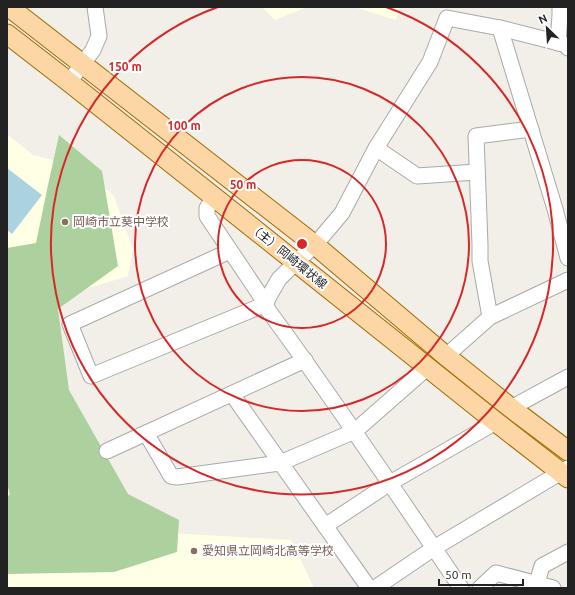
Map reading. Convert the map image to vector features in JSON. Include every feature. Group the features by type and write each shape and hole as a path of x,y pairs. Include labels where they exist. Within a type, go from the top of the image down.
{"main road":[{"name":"（主）岡崎環状線","path":"9,7 315,245 446,356 568,451"},
{"name":"（主）岡崎環状線","path":"7,34 496,422 566,473"}],"street":[{"path":"69,82 93,50 99,36 96,7"},
{"path":"230,251 70,324 91,376 266,304 279,279 315,245 342,213 376,148 430,62 447,18 500,28 563,45 560,15 561,7 568,8"},
{"path":"500,28 555,209 568,258"},
{"path":"490,317 480,261 476,136 531,129"},
{"path":"376,148 417,176 477,172"},
{"path":"214,197 208,208 207,216 266,304 268,310 355,431 461,588"},
{"path":"446,356 490,317 568,280"},
{"path":"107,451 305,360"},
{"path":"146,433 171,476 176,477 280,463 355,431 428,367"},
{"path":"511,408 568,377"},
{"path":"232,394 368,588"},
{"path":"325,526 390,483 496,422"},
{"path":"375,588 434,548 566,473"},
{"path":"537,583 542,566 568,552"},
{"path":"480,588 496,573 553,588"}],"shaded area":[{"path":"262,7 307,7 275,20"},
{"path":"354,7 400,7 396,20"},
{"name":"岡崎市立葵中学校","path":"7,134 33,155 81,167 114,196 133,249 128,276 7,313"},
{"name":"愛知県立岡崎北高等学校","path":"152,532 291,540 314,588 7,588 7,563"}],"green space":[{"path":"59,135 102,171 118,266 58,309 69,390 128,494 179,520 177,552 114,572 7,574 7,498 10,494 7,484 7,248 36,243"}],"water":[{"path":"7,168 42,195 12,234 7,230"}],"place":[{"name":"岡崎市立葵中学校","path":"65,222"},
{"name":"愛知県立岡崎北高等学校","path":"194,551"}]}
